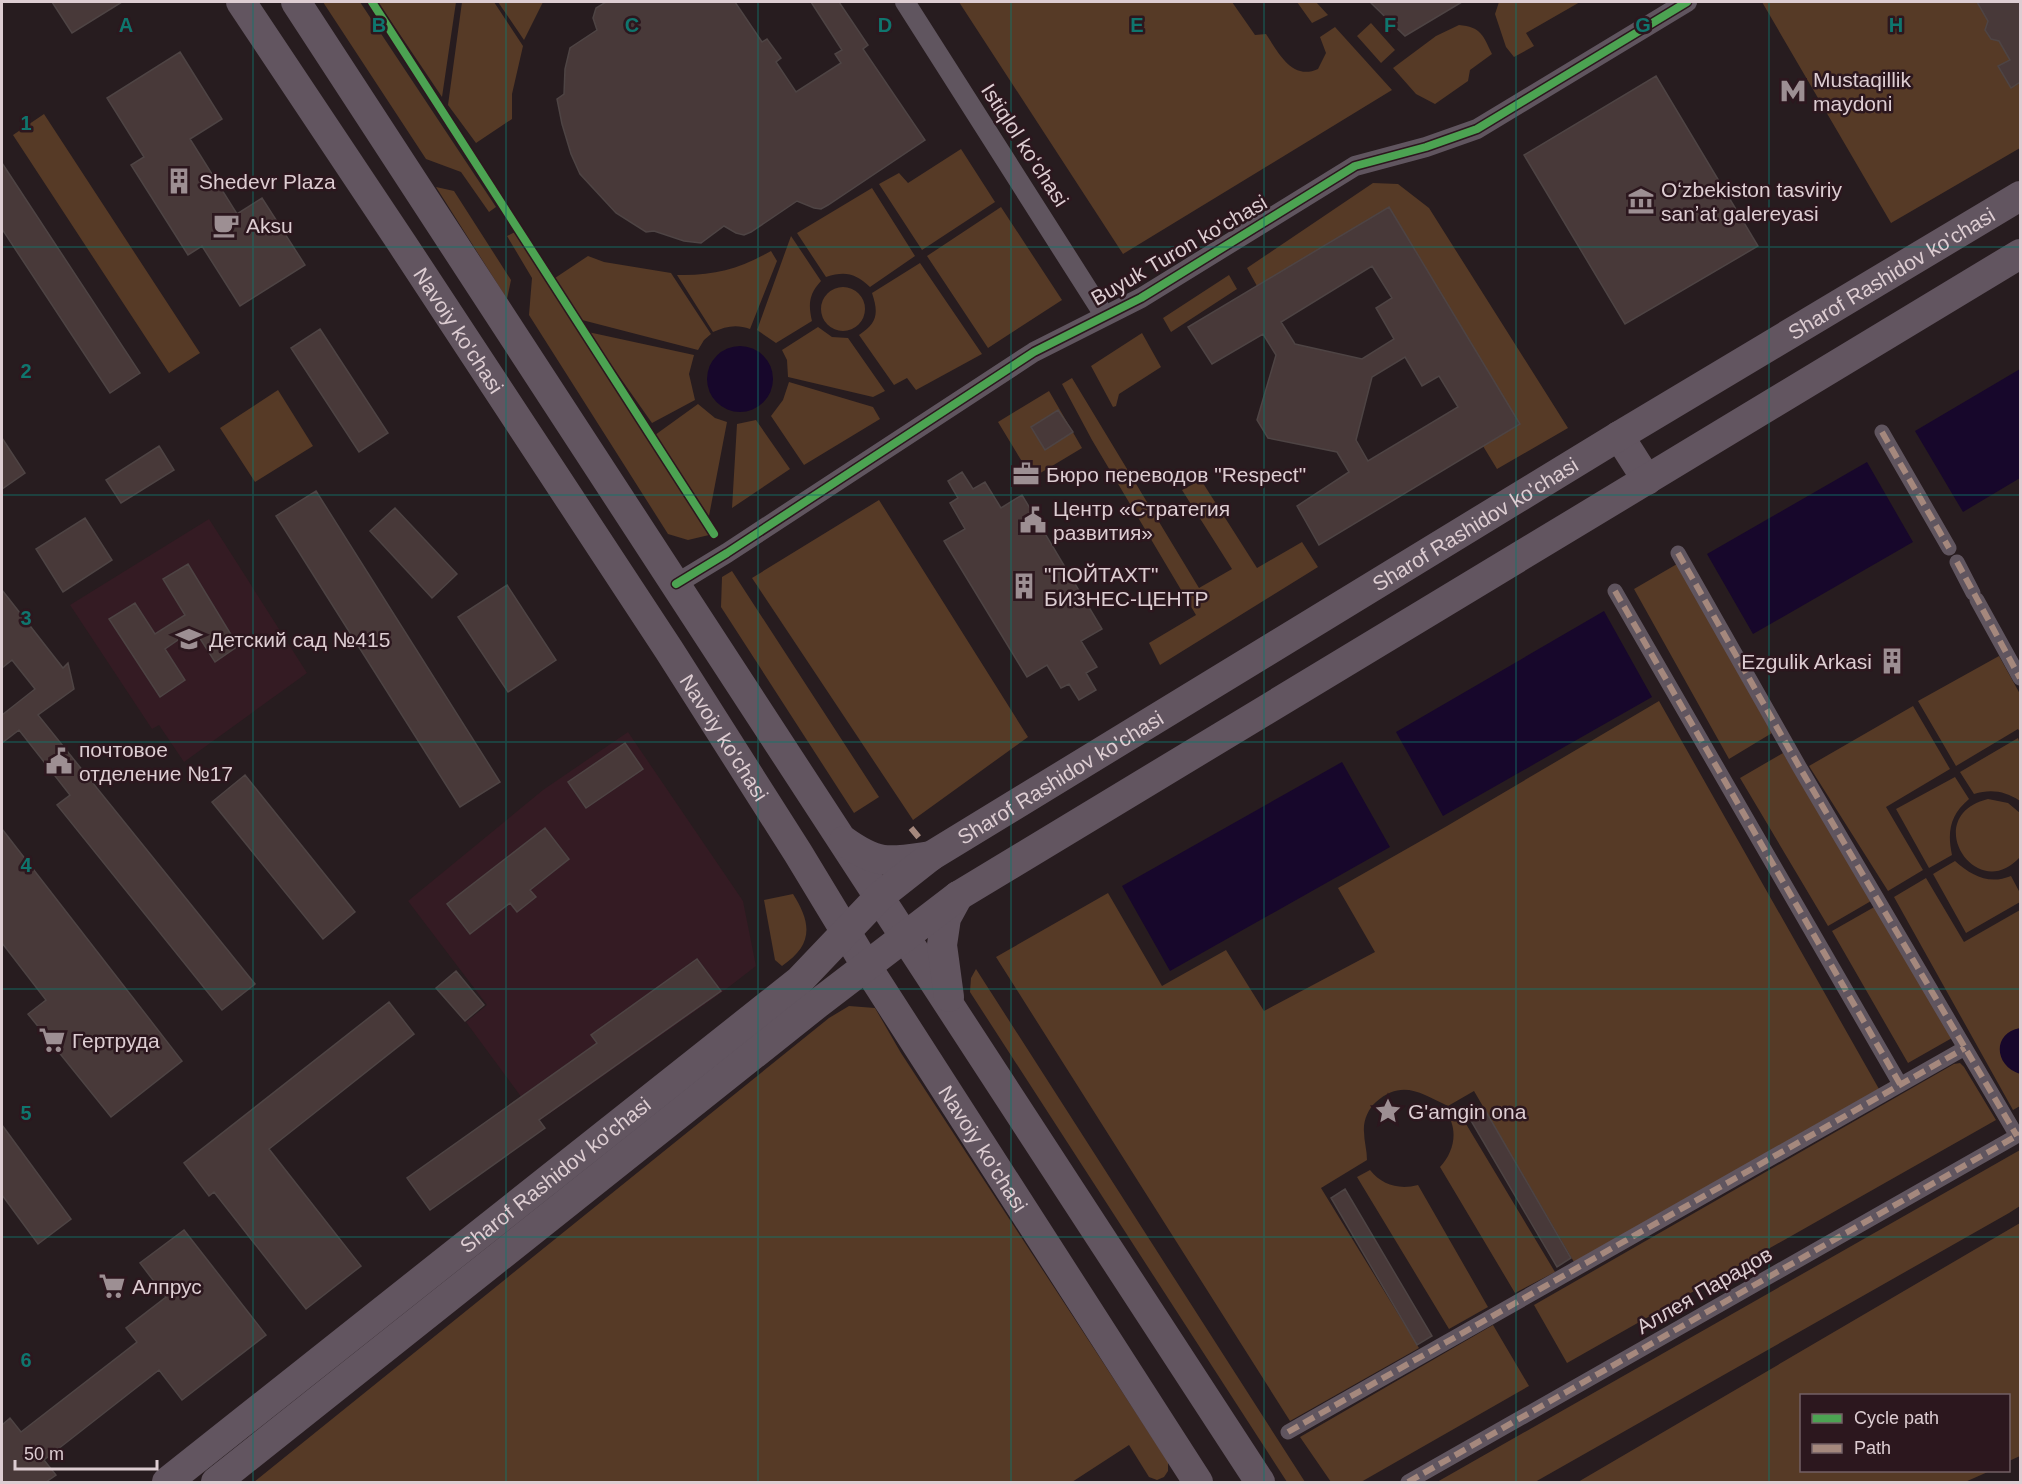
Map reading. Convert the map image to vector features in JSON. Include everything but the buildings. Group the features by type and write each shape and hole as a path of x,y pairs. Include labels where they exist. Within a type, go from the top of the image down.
{"main road":[{"name":"Navoiy ko'chasi","path":"240,2 403,244 669,650 798,853 867,967 1198,1482"},
{"name":"Navoiy ko'chasi","path":"296,2 955,1013"},
{"name":"Sharof Rashidov ko'chasi","path":"167,1482 799,981 879,897 931,856 1619,436 2020,196"},
{"name":"Sharof Rashidov ko'chasi","path":"216,1482 817,1004 958,896 2020,254"},
{"path":"1619,436 1647,480"},
{"name":"Sharof Rashidov ko'chasi","path":"842,840 861,853 883,862 931,856"},
{"path":"958,896 946,918 942,945 947,985 955,1013 1260,1482"},
{"path":"846,932 905,937"}],"street":[{"name":"Istiqlol ko‘chasi","path":"905,2 1104,315"},
{"name":"Buyuk Turon ko'chasi","path":"676,584 1034,352 1141,298 1355,166 1426,147 1478,129 1688,2"},
{"path":"1882,432 1949,548"},
{"path":"1678,553 1800,768 2019,1135"},
{"path":"1956,562 2020,678"},
{"path":"1615,591 1900,1084"},
{"path":"1288,1432 1965,1048"},
{"name":"Аллея Парадов","path":"1408,1482 2019,1135"}],"shaded area":[{"path":"323,2 360,2 496,207 489,212 461,172 426,159"},
{"path":"378,2 456,2 442,97"},
{"path":"462,2 494,2 523,46 512,94 512,119 476,143 448,105"},
{"path":"498,2 543,2 524,40"},
{"path":"959,2 1232,2 1255,35 1266,34 1281,56 1293,68 1309,72 1318,69 1326,53 1320,37 1335,27 1392,90 1123,254"},
{"path":"1297,2 1316,2 1328,15 1312,23"},
{"path":"1499,2 1580,2 1526,33 1534,46 1514,57 1506,47 1495,14"},
{"path":"1762,2 2020,2 2020,148 1891,223"},
{"path":"1371,23 1395,50 1381,63 1357,36"},
{"path":"1459,25 1477,30 1492,54 1470,70 1468,81 1435,104 1416,94 1393,68 1436,36"},
{"path":"44,114 200,353 169,373 13,135"},
{"path":"961,149 995,202 922,250 879,184 899,173 908,183"},
{"path":"1373,183 1398,184 1429,208 1568,428 1497,469 1483,446 1520,424 1389,207 1257,286 1247,268"},
{"path":"436,187 454,191 511,280 507,299"},
{"path":"872,188 915,256 870,287 850,275 839,274 826,277 797,233"},
{"path":"1001,207 1062,300 988,348 927,256"},
{"path":"515,232 709,535 688,540 668,534 529,315 532,278 507,236"},
{"path":"791,236 821,281 810,300 812,321 776,343 757,330"},
{"path":"771,251 777,261 750,329 732,326 713,332 677,275 715,273 748,262"},
{"path":"588,256 604,262 671,273 711,334 698,350 582,320 555,278"},
{"path":"920,263 982,354 916,390 907,378 894,385 859,335 870,326 875,317 872,293"},
{"path":"1229,275 1237,289 1171,332 1163,318"},
{"path":"843,287 858,294 865,309 858,324 843,331 828,324 821,309 828,294"},
{"path":"818,327 832,337 848,338 885,391 873,397 788,377 787,360 782,350"},
{"path":"588,332 694,355 689,374 695,400 652,423"},
{"path":"1142,333 1161,367 1119,394 1116,406 1113,407 1091,366"},
{"path":"740,346 753,348 768,361 773,379 771,392 758,407 740,412 727,410 712,397 707,379 709,366 722,351"},
{"path":"2020,369 2020,478 1963,512 1915,431"},
{"path":"1072,378 1199,588 1232,569 1182,490 1201,480 1257,568 1302,542 1318,567 1160,665 1149,643 1196,615 1092,440 1062,384"},
{"path":"789,382 873,407 880,419 804,465 771,416 783,400"},
{"path":"278,390 313,446 255,482 220,428"},
{"path":"1049,391 1082,448 1032,478 998,422"},
{"path":"698,404 715,418 727,422 709,516 655,435"},
{"path":"756,420 790,469 732,508 737,424"},
{"path":"1867,462 1913,542 1753,634 1707,554"},
{"path":"879,500 1028,737 913,820 752,578"},
{"name":"Детский сад №415","path":"209,519 307,673 184,762 159,725 152,729 70,605"},
{"path":"1677,564 1772,733 1729,759 1634,589"},
{"path":"732,571 879,797 854,813 721,607 722,577"},
{"path":"1604,611 1652,697 1443,816 1396,732"},
{"path":"1999,656 2020,694 2020,732 2018,729 1956,766 1918,701"},
{"path":"1659,701 1879,1089 1574,1262 1474,1091 1448,1106 1412,1091 1394,1091 1385,1095 1373,1105 1365,1120 1367,1160 1321,1188 1419,1348 1290,1421 996,957 1108,893 1162,986 1226,950 1264,1011 1375,952 1338,888"},
{"path":"1913,706 1950,769 1886,807 1923,870 1888,891 1809,766"},
{"path":"628,732 743,901 756,966 539,1121 466,1022 487,1005 408,901 543,790"},
{"path":"2018,738 2020,744 2020,801 1998,792 1974,794 1960,772"},
{"path":"1783,753 1871,901 1828,926 1740,778"},
{"path":"1342,762 1390,847 1170,971 1122,886"},
{"path":"1955,777 1969,799 1958,811 1952,824 1950,839 1952,855 1929,868 1896,809"},
{"path":"1988,799 2008,803 2020,813 2020,857 2003,869 1987,871 1972,865 1962,853 1956,838 1958,822 1968,808"},
{"path":"1955,861 1981,878 1995,880 2011,876 2020,893 2020,902 1966,933 1933,874"},
{"path":"1926,878 1964,942 2020,910 2020,1106 2013,1110 1894,897"},
{"path":"793,894 804,915 806,933 799,950 782,966 775,960 764,900"},
{"path":"1876,906 1952,1038 1908,1063 1832,931"},
{"path":"976,969 1305,1482 1287,1482 970,992 971,978"},
{"path":"849,1006 875,1008 901,1053 1168,1462 1168,1471 1164,1477 1157,1480 1149,1477 1129,1445 1072,1482 254,1482 829,1018"},
{"path":"2020,1028 2020,1074 2005,1064 2000,1050 2005,1036"},
{"path":"1960,1063 1996,1120 1567,1363 1534,1305 1954,1064"},
{"path":"1460,1114 1555,1272 1515,1293 1440,1167 1448,1157 1452,1145 1454,1133 1451,1121"},
{"path":"2020,1150 2020,1206 2009,1213 1535,1482 1437,1482"},
{"path":"1370,1170 1385,1183 1391,1185 1404,1187 1418,1185 1488,1307 1449,1329 1357,1177"},
{"path":"2020,1223 2020,1456 2010,1461 2010,1394 1800,1394 1800,1472 1988,1472 1965,1482 1578,1482"},
{"path":"1493,1325 1529,1386 1361,1482 1331,1482 1300,1437"}],"marked path":[{"path":"1882,432 1949,548"},
{"path":"1678,553 1800,768 2017,1136"},
{"path":"1957,562 2020,678"},
{"path":"1615,591 1900,1084"},
{"path":"911,828 921,840"},
{"path":"1288,1432 1965,1048"},
{"path":"1408,1482 2020,1134"}],"cycle path":[{"path":"372,2 714,534"},
{"path":"676,584 1034,352 1141,298 1355,166 1426,147 1477,129 1687,2"}],"place":[{"name":"Mustaqillik maydoni","path":"1793,91"},
{"name":"Shedevr Plaza","path":"179,181"},
{"name":"Oʻzbekiston tasviriy sanʼat galereyasi","path":"1641,201"},
{"name":"Aksu","path":"226,225"},
{"name":"Бюро переводов \"Respect\"","path":"1026,474"},
{"name":"Центр «Стратегия развития»","path":"1033,520"},
{"name":"\"ПОЙТАХТ\" БИЗНЕС-ЦЕНТР","path":"1024,586"},
{"name":"Детский сад №415","path":"189,639"},
{"name":"Ezgulik Arkasi","path":"1892,661"},
{"name":"почтовое отделение №17","path":"59,761"},
{"name":"Гертруда","path":"52,1040"},
{"name":"G'amgin ona","path":"1388,1111"},
{"name":"Алпрус","path":"112,1286"}]}
